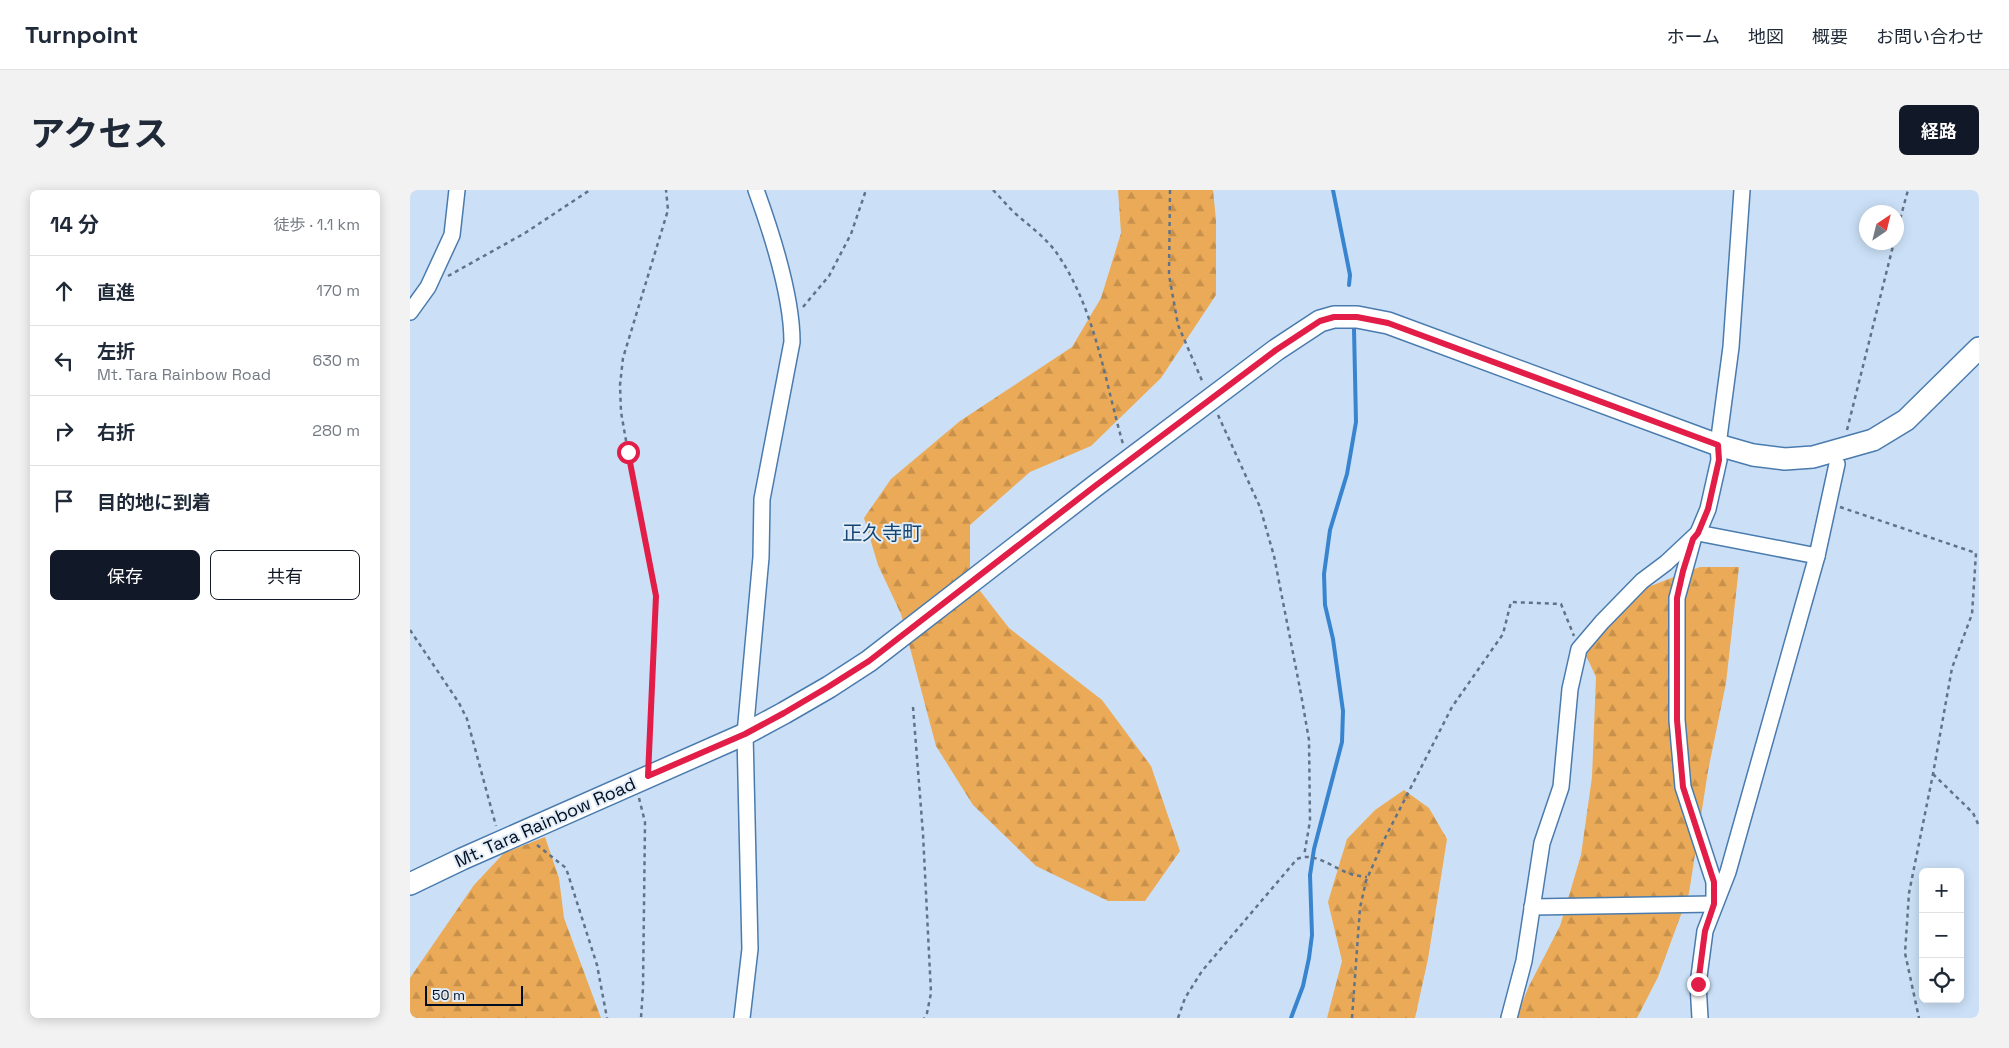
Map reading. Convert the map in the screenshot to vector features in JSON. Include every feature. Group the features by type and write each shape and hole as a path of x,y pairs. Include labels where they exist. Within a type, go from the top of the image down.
{"street":[{"path":"410,312 428,287 452,235 457,190"},
{"path":"742,1018 750,949 745,734 761,556 762,498 792,342 792,321 770,227 756,190"},
{"path":"1714,904 1714,882 1683,787 1677,720 1677,598 1683,571 1695,536 1708,509 1719,460 1718,445 1731,347 1742,190"},
{"name":"Mt. Tara Rainbow Road","path":"410,884 500,842 745,734 821,692 869,661 1276,350 1320,321 1334,317 1357,317 1388,323 1718,445 1753,455 1785,459 1813,456 1873,440 1906,420 1979,348"},
{"path":"1700,1018 1698,984 1705,931 1728,872 1816,556 1837,464"},
{"path":"1695,536 1816,556"},
{"path":"1509,1018 1524,961 1542,843 1561,787 1570,689 1579,649 1642,581 1666,563 1695,536"},
{"path":"1532,907 1714,904"}],"path":[{"path":"428,287 525,233 590,190"},
{"path":"641,1018 645,822 642,779 656,596 621,412 620,385 623,358 668,210 666,190"},
{"path":"792,321 829,276 850,234 866,190"},
{"path":"994,190 1015,214 1039,233 1059,256 1073,281 1094,332 1109,397 1128,462"},
{"path":"1170,190 1169,275 1178,326 1260,507 1274,556 1309,740 1310,821 1304,856"},
{"path":"1904,205 1908,190"},
{"path":"1845,435 1892,250"},
{"path":"1829,503 1976,552 1972,614 1952,668 1909,893 1905,953 1919,1018"},
{"path":"1352,1018 1360,908 1367,877 1452,707 1503,634 1511,602 1561,604 1579,649"},
{"path":"410,630 460,703 467,719 500,842"},
{"path":"913,707 923,834 931,993 928,1013 924,1018"},
{"path":"1933,774 1973,813 1979,826"},
{"path":"522,833 566,868 597,965 607,1018"},
{"path":"1178,1018 1186,998 1202,971 1297,859 1304,856 1316,859 1351,874 1367,877"}],"green space":[{"path":"1118,190 1213,190 1216,220 1216,295 1161,378 1091,446 1030,472 970,525 970,578 1009,628 1102,700 1151,766 1180,851 1145,901 1108,901 1036,866 973,805 936,746 901,614 878,565 864,518 891,479 960,421 1072,347 1101,298 1121,233"},
{"path":"1700,567 1739,567 1726,683 1708,771 1689,893 1658,977 1637,1018 1516,1018 1529,986 1560,926 1581,855 1592,777 1596,677 1578,638 1597,621 1648,587"},
{"path":"1404,790 1429,808 1447,839 1428,959 1415,1018 1327,1018 1342,961 1328,902 1347,839 1375,810"},
{"path":"545,837 559,878 564,918 601,1018 410,1018 410,978 474,885 504,853"}],"waterway":[{"path":"1333,190 1350,275 1349,285"},
{"path":"1291,1018 1303,986 1309,958 1312,935 1310,875 1314,849 1342,742 1343,711 1333,639 1325,605 1324,574 1330,530 1347,474 1356,422 1354,329"}],"district":[{"name":"正久寺町","path":"882,533"}],"route":[{"path":"628,452 656,596 648,776 745,734 784,713 869,661 1095,486 1276,350 1320,321 1334,317 1357,317 1388,323 1718,445 1719,460 1708,509 1698,533 1693,539 1677,598 1677,720 1683,787 1714,882 1714,904 1705,931 1698,984"}]}
